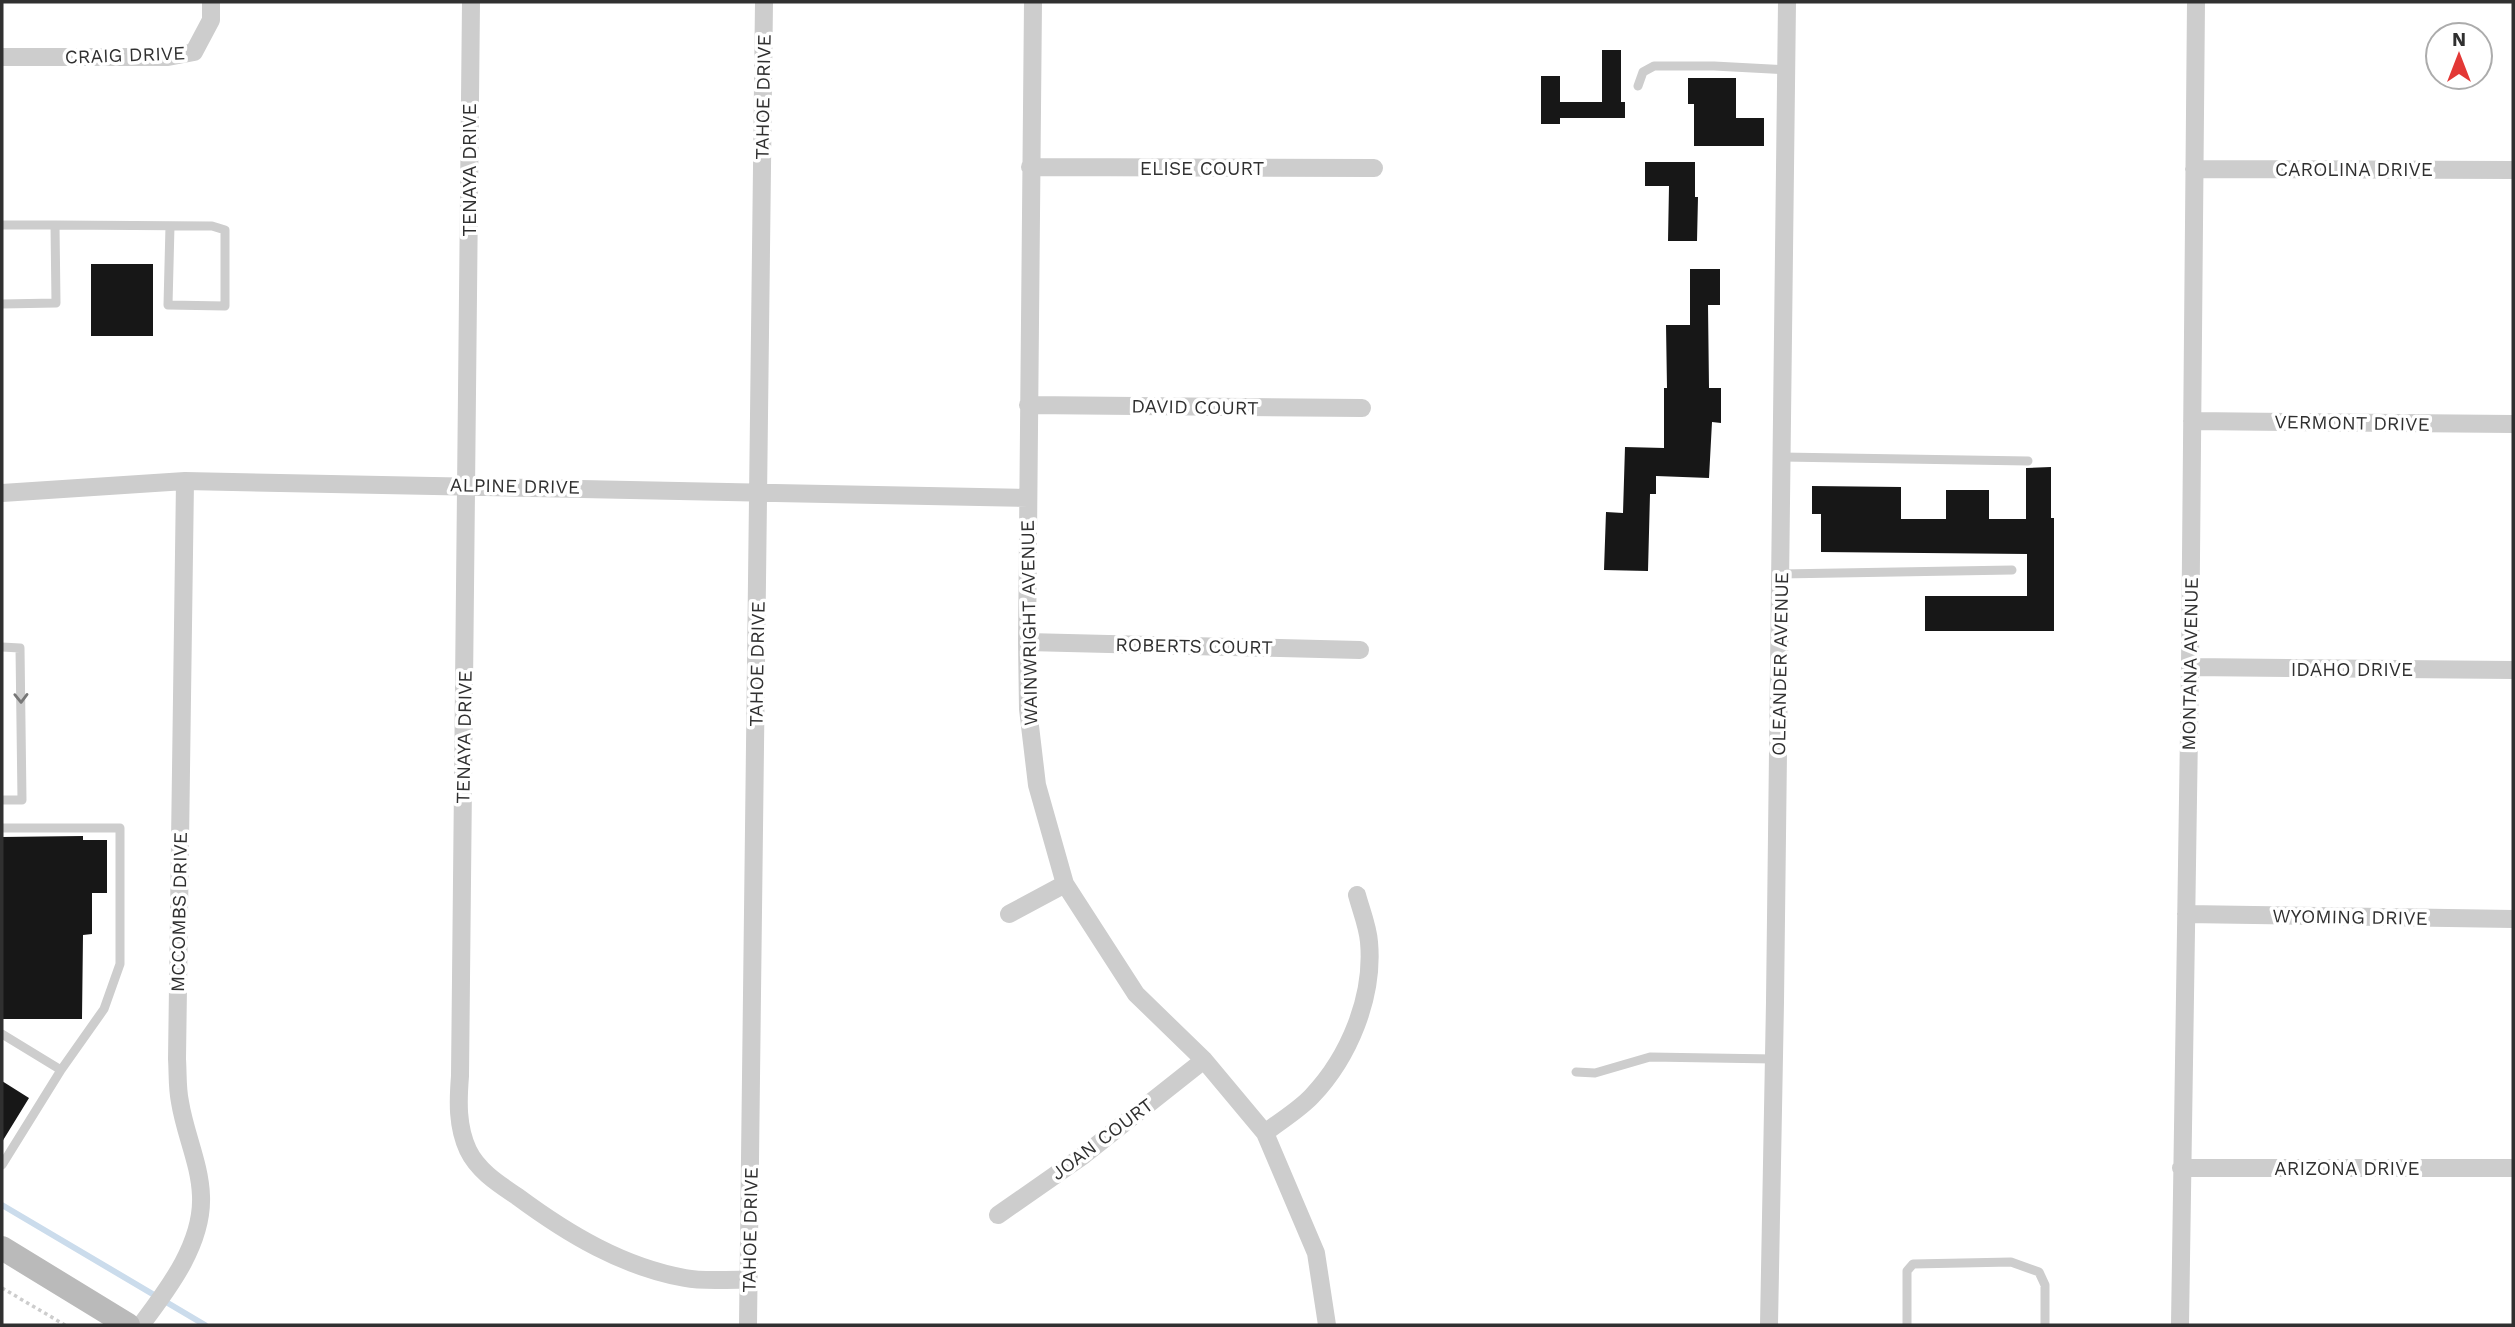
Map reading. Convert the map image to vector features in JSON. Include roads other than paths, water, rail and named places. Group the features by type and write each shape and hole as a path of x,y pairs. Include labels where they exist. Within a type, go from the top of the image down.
{"street":[{"name":"CRAIG DRIVE","path":"2,57 168,57 194,52 211,20 211,2"},
{"name":"TENAYA DRIVE","path":"471,2 460,1076 457,1110 469,1151 495,1183 544,1218 605,1251 653,1270 687,1279 749,1280"},
{"name":"TAHOE DRIVE","path":"748,1325 764,2"},
{"name":"WAINWRIGHT AVENUE","path":"1033,2 1027,642 1028,709 1037,785 1065,884 1136,994 1204,1060 1265,1133 1316,1253 1327,1325"},
{"name":"OLEANDER AVENUE","path":"1769,1325 1787,2"},
{"name":"MONTANA AVENUE","path":"2180,1325 2196,2"},
{"name":"ELISE COURT","path":"1030,167 1374,168"},
{"name":"CAROLINA DRIVE","path":"2194,169 2513,170"},
{"name":"DAVID COURT","path":"1028,405 1362,408"},
{"name":"VERMONT DRIVE","path":"2192,421 2513,424"},
{"name":"ALPINE DRIVE","path":"2,493 185,481 1028,498"},
{"name":"MCCOMBS DRIVE","path":"146,1319 187,1256 196,1230 201,1197 196,1163 180,1102 177,1059 185,481"},
{"name":"ROBERTS COURT","path":"1027,642 1360,650"},
{"name":"IDAHO DRIVE","path":"2190,667 2513,670"},
{"path":"1009,914 1065,884"},
{"path":"1265,1133 1311,1098 1336,1067 1350,1041 1367,982 1369,942 1357,895"},
{"name":"WYOMING DRIVE","path":"2186,914 2513,919"},
{"name":"JOAN COURT","path":"998,1215 1084,1155 1204,1060"},
{"name":"ARIZONA DRIVE","path":"2181,1168 2513,1168"},
{"path":"2,1248 128,1325"}],"lane":[{"path":"1637,86 1643,72 1654,66 1787,70"},
{"path":"2,225 212,226 225,230 225,306 168,305 170,226"},
{"path":"2,304 56,303 55,225"},
{"path":"1782,457 2028,461"},
{"path":"1781,574 2012,570"},
{"path":"2,647 20,648 22,800 2,800"},
{"path":"2,828 120,828 120,964 104,1009 61,1070 2,1165"},
{"path":"2,1034 61,1070"},
{"path":"1576,1072 1595,1073 1650,1057 1774,1059"},
{"path":"1907,1325 1907,1271 1913,1264 2011,1262 2039,1272 2045,1285 2045,1325"}],"waterway":[{"path":"2,1205 205,1325"}]}
